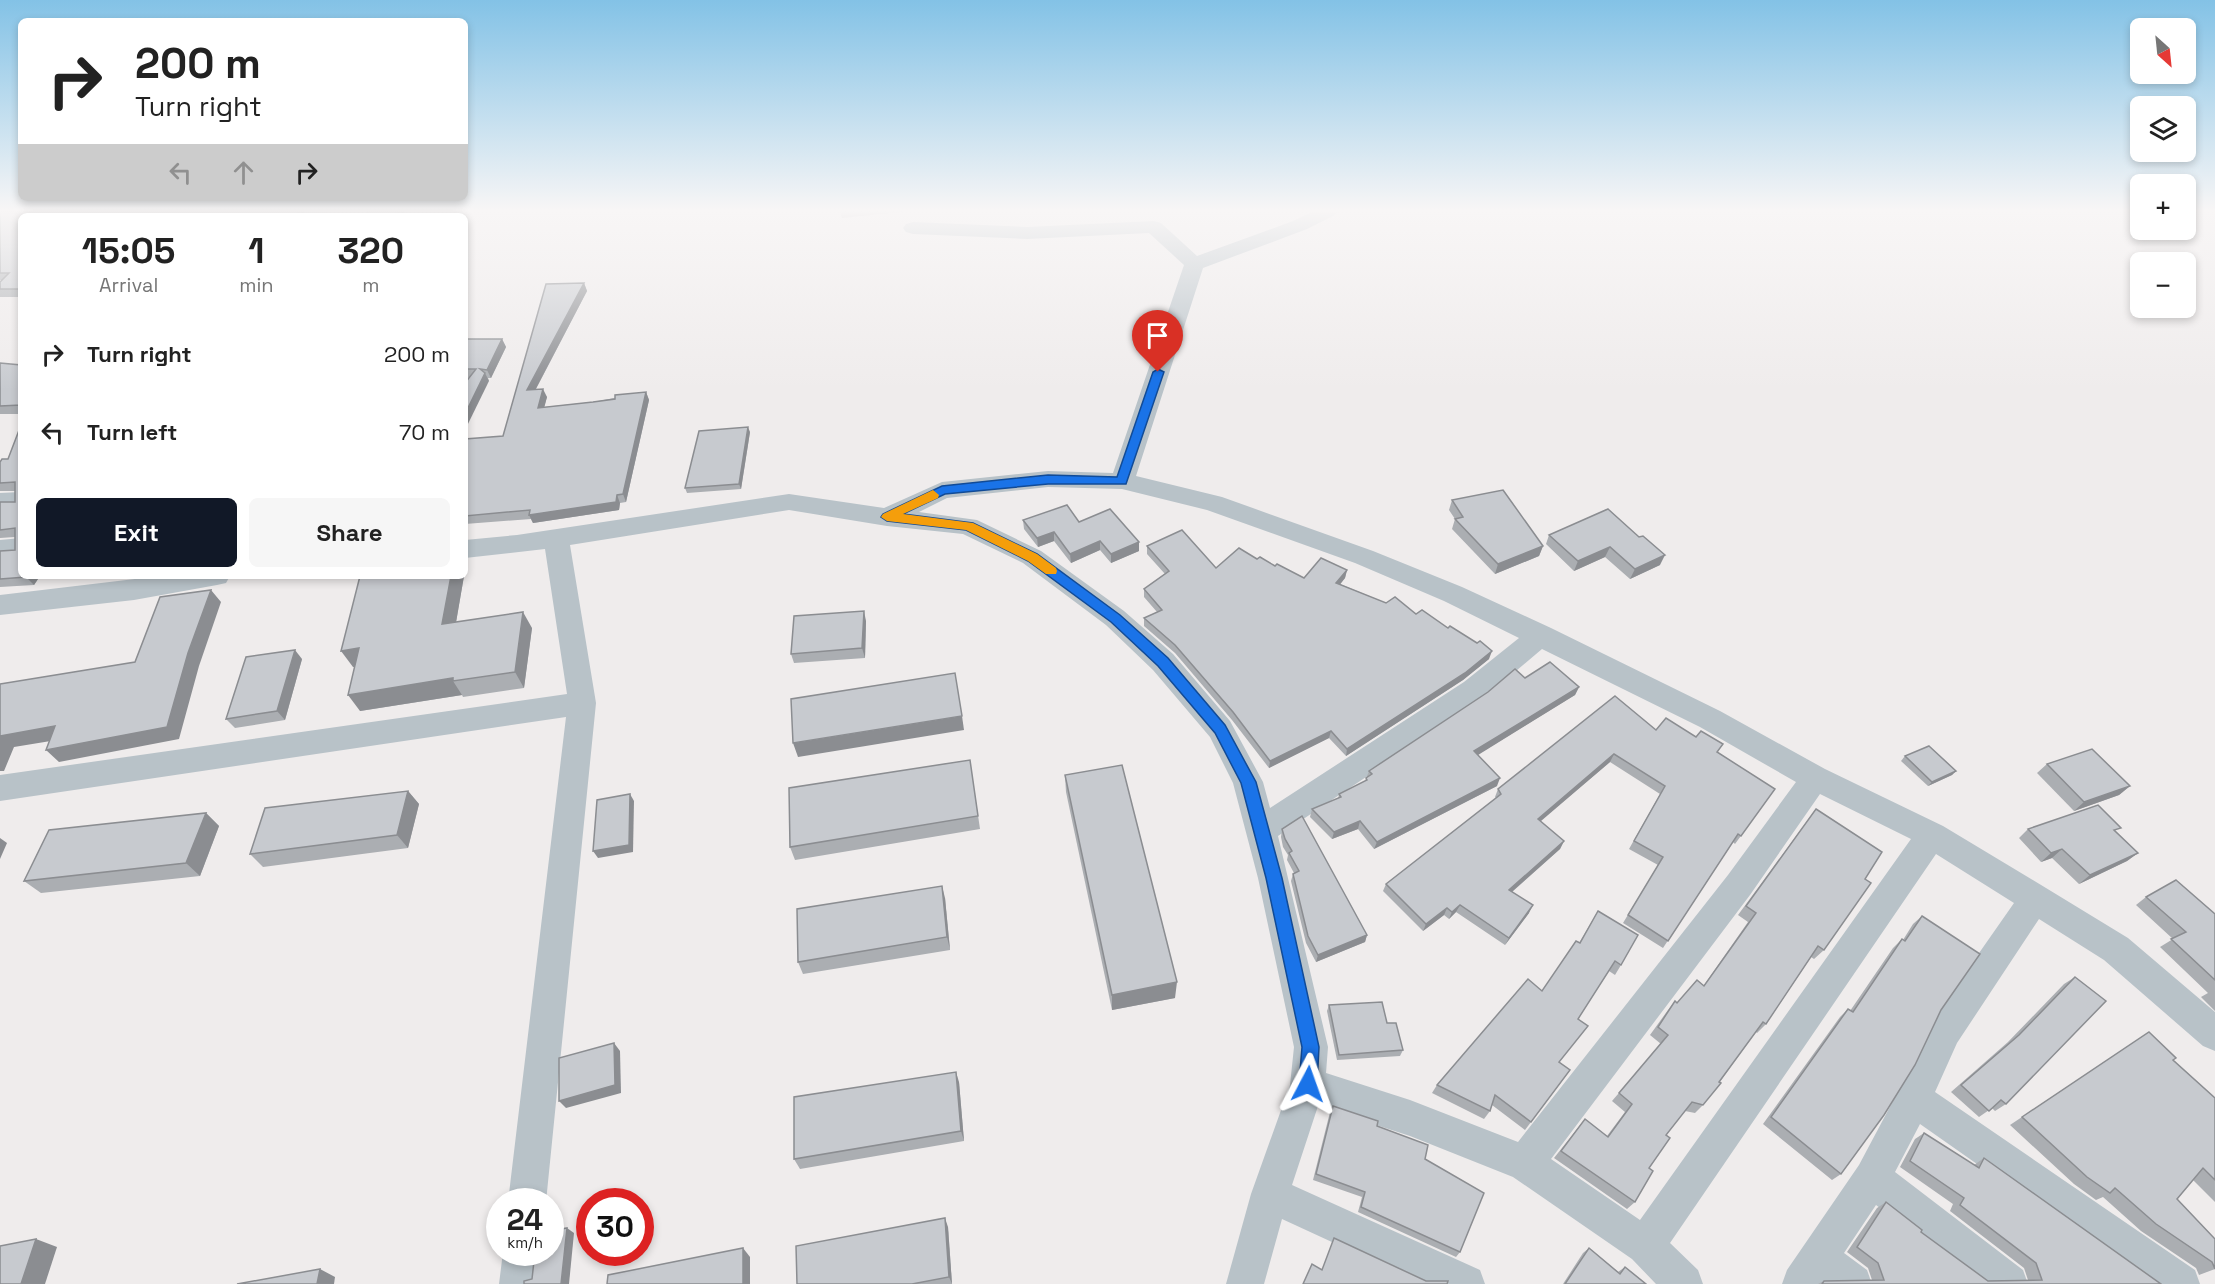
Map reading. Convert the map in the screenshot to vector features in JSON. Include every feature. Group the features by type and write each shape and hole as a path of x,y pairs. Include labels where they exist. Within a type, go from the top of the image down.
{"street":[{"path":"1122,481 1192,271"},
{"path":"887,517 942,490 1048,479 1122,481 1213,503 1364,557 1454,594 1541,635 1710,719 1815,778 1932,835 2116,949 2215,1034"},
{"path":"0,501 18,500"},
{"path":"468,549 556,538 789,502 887,517 968,526 1032,557 1115,618 1163,662 1220,729 1248,782 1274,878 1311,1047 1308,1084 1270,1194 1245,1284"},
{"path":"529,1188 582,703 556,538"},
{"path":"0,549 18,547"},
{"path":"0,605 137,583 183,579"},
{"path":"1260,831 1474,690 1541,635"},
{"path":"0,788 582,703"},
{"path":"1525,1163 1739,885 1815,778"},
{"path":"1645,1246 1932,835"},
{"path":"1853,1284 1810,1271 1872,1178 1914,1099 1945,1031 2035,898"},
{"path":"1308,1084 1410,1118 1525,1163 1645,1246 1684,1284"},
{"path":"1914,1099 2181,1284"},
{"path":"1872,1178 2009,1284"},
{"path":"1270,1194 1466,1284"},
{"path":"518,1284 520,1266"}],"building":[{"path":"0,271 18,271 18,289 0,289 0,282 9,273 0,273"},
{"path":"584,283 527,390 543,389 538,408 615,399 615,395 646,392 623,494 617,495 616,502 529,515 530,510 468,516 468,439 503,436 546,284"},
{"path":"468,339 502,339 487,370 480,369 485,373 468,408 468,379 476,369 468,369"},
{"path":"0,363 18,365 18,405 0,406"},
{"path":"748,427 739,484 685,488 699,431"},
{"path":"18,433 18,578 0,579 0,551 15,550 15,528 0,530 0,502 15,502 15,482 0,483 0,462 2,459 8,459"},
{"path":"1503,490 1543,546 1498,564 1455,519 1463,517 1452,500"},
{"path":"1067,505 1079,522 1110,509 1139,542 1111,554 1100,541 1070,554 1054,532 1037,538 1023,520"},
{"path":"1608,509 1639,537 1643,536 1665,555 1635,569 1610,547 1578,561 1549,535"},
{"path":"1182,530 1216,568 1239,548 1257,559 1260,557 1304,578 1321,558 1347,570 1336,583 1386,603 1395,597 1416,614 1422,610 1448,628 1450,626 1477,643 1480,641 1492,651 1465,673 1347,749 1331,731 1270,761 1233,712 1175,645 1144,618 1162,610 1144,589 1169,571 1147,546"},
{"path":"359,579 450,579 442,624 523,612 515,672 453,681 453,678 348,695 359,648 341,651"},
{"path":"211,590 188,653 167,727 46,750 55,726 0,736 0,684 135,662 160,597"},
{"path":"864,611 862,648 791,654 794,616"},
{"path":"295,650 277,711 226,719 246,657"},
{"path":"1550,662 1579,687 1474,751 1500,778 1377,842 1360,821 1334,832 1312,809 1341,797 1339,794 1367,780 1366,778 1372,774 1369,771 1488,692 1515,669 1525,678"},
{"path":"955,673 962,716 793,743 791,699"},
{"path":"1615,696 1656,730 1666,718 1696,737 1701,731 1723,744 1717,752 1775,789 1741,836 1738,834 1668,941 1628,915 1663,857 1634,841 1665,786 1614,754 1538,819 1564,841 1509,890 1533,905 1509,938 1460,905 1452,912 1447,908 1426,924 1386,884 1501,794 1498,789"},
{"path":"1929,746 1956,771 1932,782 1905,756"},
{"path":"2092,749 2130,786 2084,802 2047,764"},
{"path":"970,760 978,816 790,847 789,788"},
{"path":"1122,765 1177,982 1112,995 1065,775"},
{"path":"408,791 397,835 250,854 265,808"},
{"path":"630,794 629,845 593,851 597,800"},
{"path":"2098,805 2121,828 2114,830 2138,853 2090,875 2062,849 2051,853 2028,829"},
{"path":"1816,809 1882,852 1865,879 1871,883 1824,950 1818,946 1766,1024 1763,1022 1719,1082 1721,1083 1703,1105 1692,1102 1666,1135 1670,1138 1649,1168 1653,1171 1635,1202 1561,1151 1585,1119 1608,1137 1632,1104 1619,1093 1668,1035 1658,1027 1675,1001 1677,1003 1697,980 1704,986 1756,913 1746,906"},
{"path":"206,813 186,863 24,881 49,830"},
{"path":"1302,816 1367,935 1318,955 1308,936 1293,874 1299,871 1289,853 1292,851 1282,829"},
{"path":"2176,880 2215,914 2215,980 2171,939 2186,932 2146,897"},
{"path":"942,886 947,937 798,962 797,909"},
{"path":"1598,911 1638,935 1621,965 1615,961 1578,1019 1588,1026 1559,1062 1570,1070 1531,1122 1495,1095 1490,1111 1437,1085 1528,979 1542,991 1576,941 1580,943"},
{"path":"1922,916 1980,954 1941,1010 1915,1065 1884,1115 1841,1174 1771,1117 1848,1009 1853,1012 1902,939 1905,941"},
{"path":"2075,977 2106,1001 2006,1104 2001,1100 1989,1111 1961,1085 2019,1035"},
{"path":"1382,1002 1387,1023 1396,1023 1403,1050 1339,1055 1329,1005"},
{"path":"2149,1032 2176,1058 2173,1060 2215,1098 2215,1180 2203,1168 2177,1199 2215,1239 2215,1269 2212,1262 2156,1224 2115,1188 2110,1193 2087,1177 2022,1117"},
{"path":"614,1043 615,1085 559,1101 559,1058"},
{"path":"956,1072 961,1131 794,1159 794,1097"},
{"path":"1333,1106 1378,1121 1377,1126 1428,1145 1425,1159 1484,1193 1460,1252 1361,1207 1365,1192 1316,1174"},
{"path":"1924,1133 1979,1168 1984,1158 2161,1284 1822,1284 1824,1281 1884,1280 1878,1263 1857,1247 1886,1202 1922,1230 1921,1232 1988,1281 2042,1280 2036,1263 1960,1205 1964,1198 1910,1161"},
{"path":"945,1218 949,1277 912,1284 797,1284 796,1246"},
{"path":"567,1228 564,1256 564,1229"},
{"path":"1334,1238 1426,1281 1448,1281 1447,1284 1303,1284 1312,1264 1322,1270"},
{"path":"36,1239 21,1284 0,1284 0,1246"},
{"path":"743,1248 743,1284 607,1284 608,1275"},
{"path":"1589,1248 1620,1274 1625,1267 1646,1284 1565,1284"},
{"path":"533,1266 563,1266 561,1284 524,1284 524,1281 532,1279"},
{"path":"320,1269 317,1284 237,1284"}],"slow traffic":[{"path":"933,495 887,517 968,526 1032,557 1051,571"}],"route":[{"path":"1158,372 1122,481 1048,479 942,490 887,517 968,526 1032,557 1115,618 1163,662 1220,729 1248,782 1274,878 1311,1047 1308,1084"}]}
